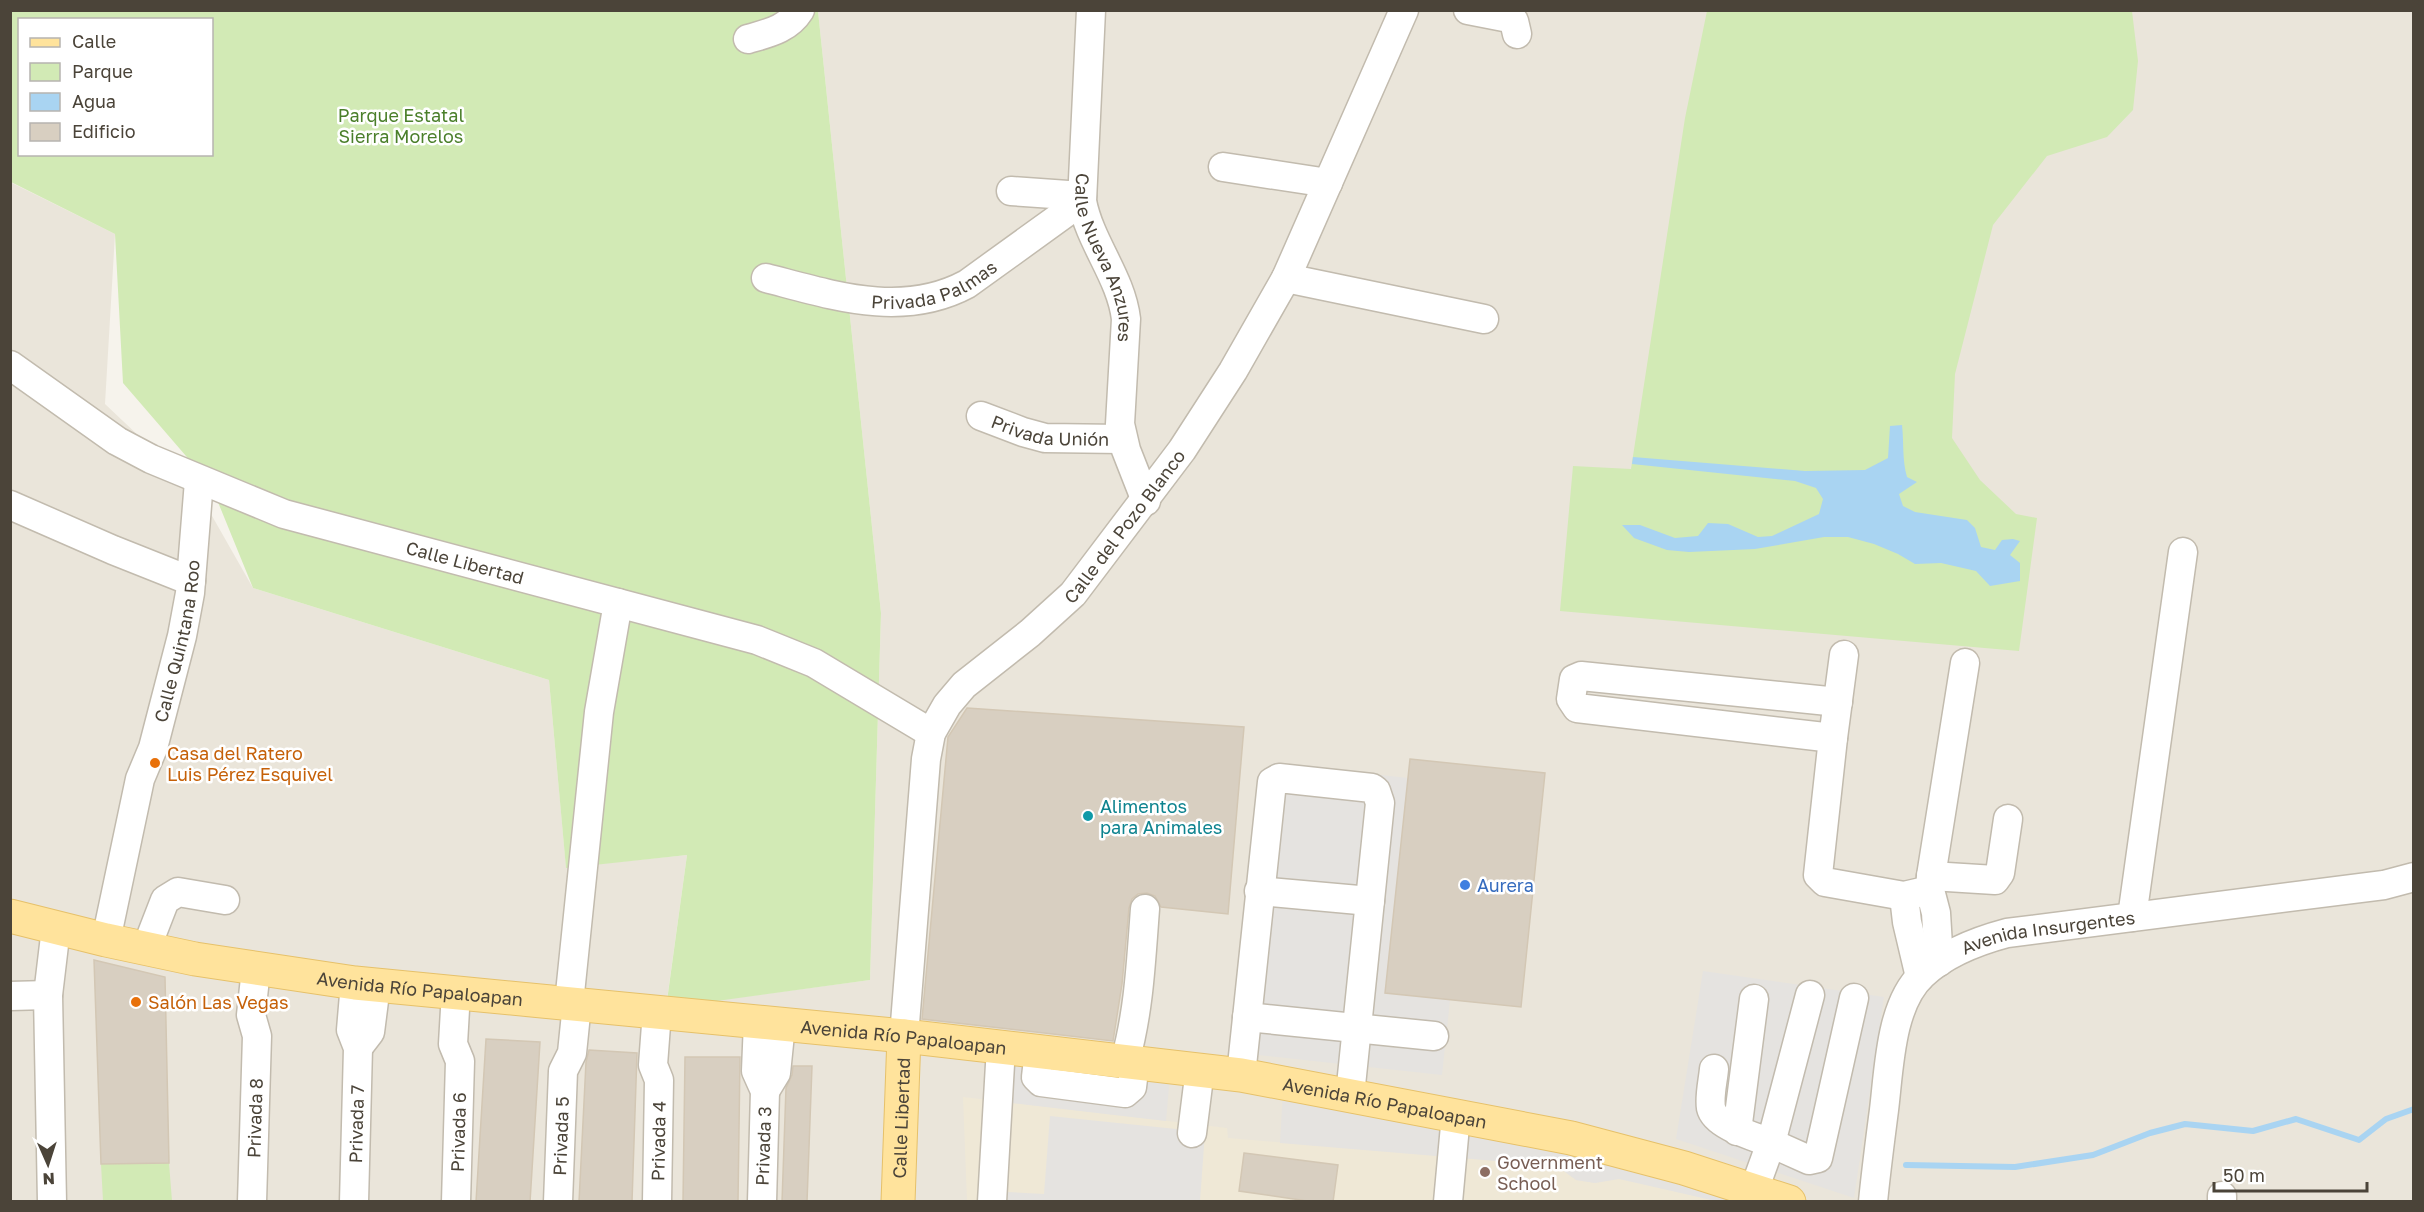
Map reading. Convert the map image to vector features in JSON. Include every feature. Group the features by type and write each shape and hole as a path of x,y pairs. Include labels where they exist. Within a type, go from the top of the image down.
{"main road":[{"name":"Avenida Río Papaloapan","path":"10,916 146,949 265,971 366,984 904,1036 1240,1075 1571,1138 1635,1154 1753,1196 1789,1202"},
{"name":"Calle Libertad","path":"898,1202 904,1036"}],"street":[{"path":"748,39 777,31 788,24 800,10"},
{"name":"Calle Nueva Anzures","path":"1091,10 1082,198 1088,225 1121,294 1124,307 1126,319 1120,406 1122,439 1146,501"},
{"name":"Calle del Pozo Blanco","path":"904,1036 926,759 932,733 947,705 964,685 1030,633 1073,594 1146,501 1182,450 1233,371 1286,278 1404,10"},
{"path":"1468,10 1509,18 1514,21 1517,34"},
{"path":"1223,167 1328,183"},
{"path":"1011,191 1082,198"},
{"name":"Privada Palmas","path":"766,278 854,300 882,303 930,298 950,293 967,284 1082,198"},
{"path":"1286,278 1484,319"},
{"name":"Calle Libertad","path":"10,365 117,441 199,481 306,521 757,640 814,663 932,733"},
{"name":"Privada Unión","path":"981,416 1045,438 1122,439"},
{"name":"Calle Quintana Roo","path":"106,940 135,795 153,748 182,636 191,581 199,481"},
{"path":"10,506 191,581"},
{"path":"2132,918 2182,552"},
{"name":"Privada 5","path":"558,1202 562,1071 572,1053 567,1003 599,712 618,603"},
{"path":"1844,655 1818,875 1825,882 1925,894 1995,880 2000,873 2008,819"},
{"path":"1929,969 1907,922 1925,894 1965,663"},
{"path":"1833,738 1577,708 1571,699 1572,683 1574,678 1581,676 1838,702"},
{"path":"1240,1075 1272,782 1279,778 1372,788 1379,796 1350,1095"},
{"name":"Avenida Insurgentes","path":"1873,1202 1896,1024 1907,995 1929,969 1968,946 2007,933 2384,885 2414,877"},
{"path":"1259,891 1370,901"},
{"path":"146,949 165,900 171,896 178,892 225,900"},
{"path":"1925,894 1968,946"},
{"path":"1130,1061 1139,995 1144,909"},
{"path":"52,1202 48,995 56,928"},
{"name":"Privada 8","path":"252,1202 257,1036 267,1019 265,971"},
{"name":"Privada 7","path":"354,1202 358,1048 370,1032 366,984"},
{"name":"Privada 6","path":"456,1202 460,1061 469,1046 465,993"},
{"path":"10,996 48,995"},
{"path":"1753,1196 1771,1143 1810,995"},
{"path":"1714,1069 1711,1108 1716,1117 1737,1131 1809,1160 1818,1158 1854,998"},
{"path":"1737,1131 1754,999"},
{"name":"Privada 4","path":"657,1202 659,1080 669,1066 666,1013"},
{"path":"1247,1017 1434,1036"},
{"name":"Privada 3","path":"762,1202 765,1091 776,1073 770,1023"},
{"path":"992,1202 1001,1047"},
{"path":"1192,1133 1200,1069"},
{"path":"1448,1202 1456,1115"}],"shaded area":[{"path":"818,11 2413,11 2413,1201 11,1201 10,182 115,234 105,404 199,493 253,588 549,680 566,867 687,855 666,1007 870,980 881,613"},
{"path":"1273,763 1408,778 1385,993 1450,1000 1442,1075 1240,1053"},
{"path":"1703,971 1884,997 1854,1198 1676,1139"},
{"path":"993,1051 1170,1075 1166,1121 987,1100"},
{"path":"1283,1090 1748,1194 1747,1201 1716,1201 1619,1179 1595,1183 1576,1180 1557,1166 1280,1143"},
{"path":"963,1097 1227,1128 1228,1138 1557,1166 1576,1180 1595,1183 1619,1178 1716,1201 967,1201"},
{"path":"1050,1116 1205,1132 1200,1201 988,1202 988,1191 1044,1194"}],"green space":[{"name":"Parque Estatal Sierra Morelos","path":"10,11 818,11 881,613 870,980 666,1008 687,855 566,868 549,680 253,588 211,485 123,383 115,234 11,182"},
{"path":"1707,11 2132,11 2138,61 2133,110 2107,137 2047,156 1993,225 1955,374 1952,438 1980,480 2016,514 2037,518 2019,651 1560,611 1573,466 1631,469 1685,118"},
{"path":"169,1163 172,1201 103,1201 101,1164"}],"water":[{"path":"1902,425 1905,471 1907,477 1917,482 1899,494 1903,506 1915,512 1967,520 1975,528 1981,547 1995,550 2002,540 2020,541 2010,555 2020,563 2020,581 1990,586 1976,571 1941,563 1915,564 1874,544 1848,537 1824,537 1755,549 1689,552 1667,550 1634,538 1622,525 1640,525 1675,538 1698,536 1708,523 1728,524 1758,537 1772,536 1819,514 1823,499 1816,488 1795,481 1632,464 1633,457 1805,471 1865,470 1888,458 1890,426"}],"building":[{"name":"Alimentos para Animales","path":"967,708 1244,727 1228,914 1161,907 1155,896 1147,893 1138,894 1132,899 1113,1041 922,1019 948,737"},
{"name":"Aurera","path":"1410,759 1545,773 1521,1007 1385,993"},
{"path":"94,960 165,977 169,1163 101,1164"},
{"path":"486,1039 540,1042 530,1202 476,1202"},
{"path":"589,1050 637,1053 632,1202 579,1202 586,1062"},
{"path":"685,1057 740,1057 738,1202 683,1202"},
{"path":"793,1066 812,1066 807,1202 782,1202 786,1088"},
{"path":"1244,1153 1338,1165 1333,1202 1314,1202 1239,1191"}],"waterway":[{"path":"1906,1165 2015,1167 2093,1155 2150,1133 2185,1124 2253,1131 2296,1119 2359,1140 2386,1119 2414,1109"}],"place":[{"name":"Casa del Ratero Luis Pérez Esquivel","path":"155,763"},
{"name":"Alimentos para Animales","path":"1088,816"},
{"name":"Aurera","path":"1465,885"},
{"name":"Salón Las Vegas","path":"136,1002"},
{"name":"Government School","path":"1485,1172"}]}
